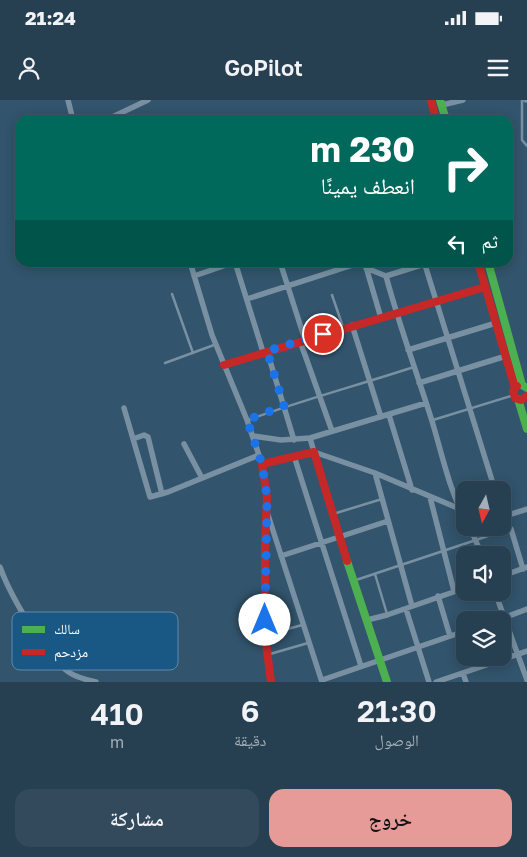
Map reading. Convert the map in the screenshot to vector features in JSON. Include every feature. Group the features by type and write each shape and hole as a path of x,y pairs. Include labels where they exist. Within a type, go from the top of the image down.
{"street":[{"path":"68,100 72,115"},
{"path":"116,115 148,100"},
{"path":"431,100 435,115"},
{"path":"445,115 441,102 463,100"},
{"path":"191,267 216,344 247,420 262,464 267,497 265,635 271,682"},
{"path":"194,276 220,267"},
{"path":"237,267 294,440"},
{"path":"282,267 332,431"},
{"path":"247,299 354,267"},
{"path":"365,267 381,318"},
{"path":"370,267 386,276 418,267"},
{"path":"429,267 446,338 492,481"},
{"path":"479,267 506,356 521,389 527,429"},
{"path":"489,267 524,399 527,397"},
{"path":"386,276 396,314 456,496"},
{"path":"224,366 303,340 436,303 485,287"},
{"path":"408,350 496,323"},
{"path":"352,326 381,417"},
{"path":"420,383 506,356"},
{"path":"253,436 294,440 310,438 426,403"},
{"path":"124,408 148,495 152,497 259,455"},
{"path":"389,415 412,490"},
{"path":"133,439 144,435 148,437 162,494"},
{"path":"310,438 332,514 387,682"},
{"path":"184,444 202,478"},
{"path":"262,464 314,452 375,473 456,508"},
{"path":"294,456 361,666"},
{"path":"375,473 401,566 418,647 429,682"},
{"path":"367,620 387,615 454,591 430,498"},
{"path":"511,513 527,508"},
{"path":"267,512 322,681 456,634"},
{"path":"281,556 388,521"},
{"path":"511,529 525,568 511,573"},
{"path":"475,536 479,546"},
{"path":"0,567 14,598 23,612"},
{"path":"438,596 450,636"},
{"path":"511,615 527,609"},
{"path":"511,640 527,680"},
{"path":"436,682 527,651"},
{"path":"65,670 84,680 96,682"},
{"path":"463,673 466,682"}],"lane":[{"path":"522,100 522,140 527,146"},
{"path":"172,294 193,353"},
{"path":"332,295 343,328"},
{"path":"164,363 216,344"},
{"path":"247,420 284,406 320,397 414,367"},
{"path":"432,420 470,409 521,389"},
{"path":"332,514 382,499"},
{"path":"354,581 487,536"},
{"path":"376,574 387,615"},
{"path":"265,635 304,624"},
{"path":"267,655 309,642"}],"traffic: fast":[{"path":"440,100 444,115"},
{"path":"489,267 522,385 527,388"},
{"path":"518,399 527,429"},
{"path":"347,561 387,682"}],"traffic: jam":[{"path":"431,100 435,115"},
{"path":"479,267 515,388"},
{"path":"224,365 485,287"},
{"path":"517,386 513,391 515,398 521,400 527,396"},
{"path":"271,682 265,635 267,497 262,464 314,452 347,561"}],"route":[{"path":"265,620 267,497 262,464 247,420 284,406 267,351 323,334"}]}
